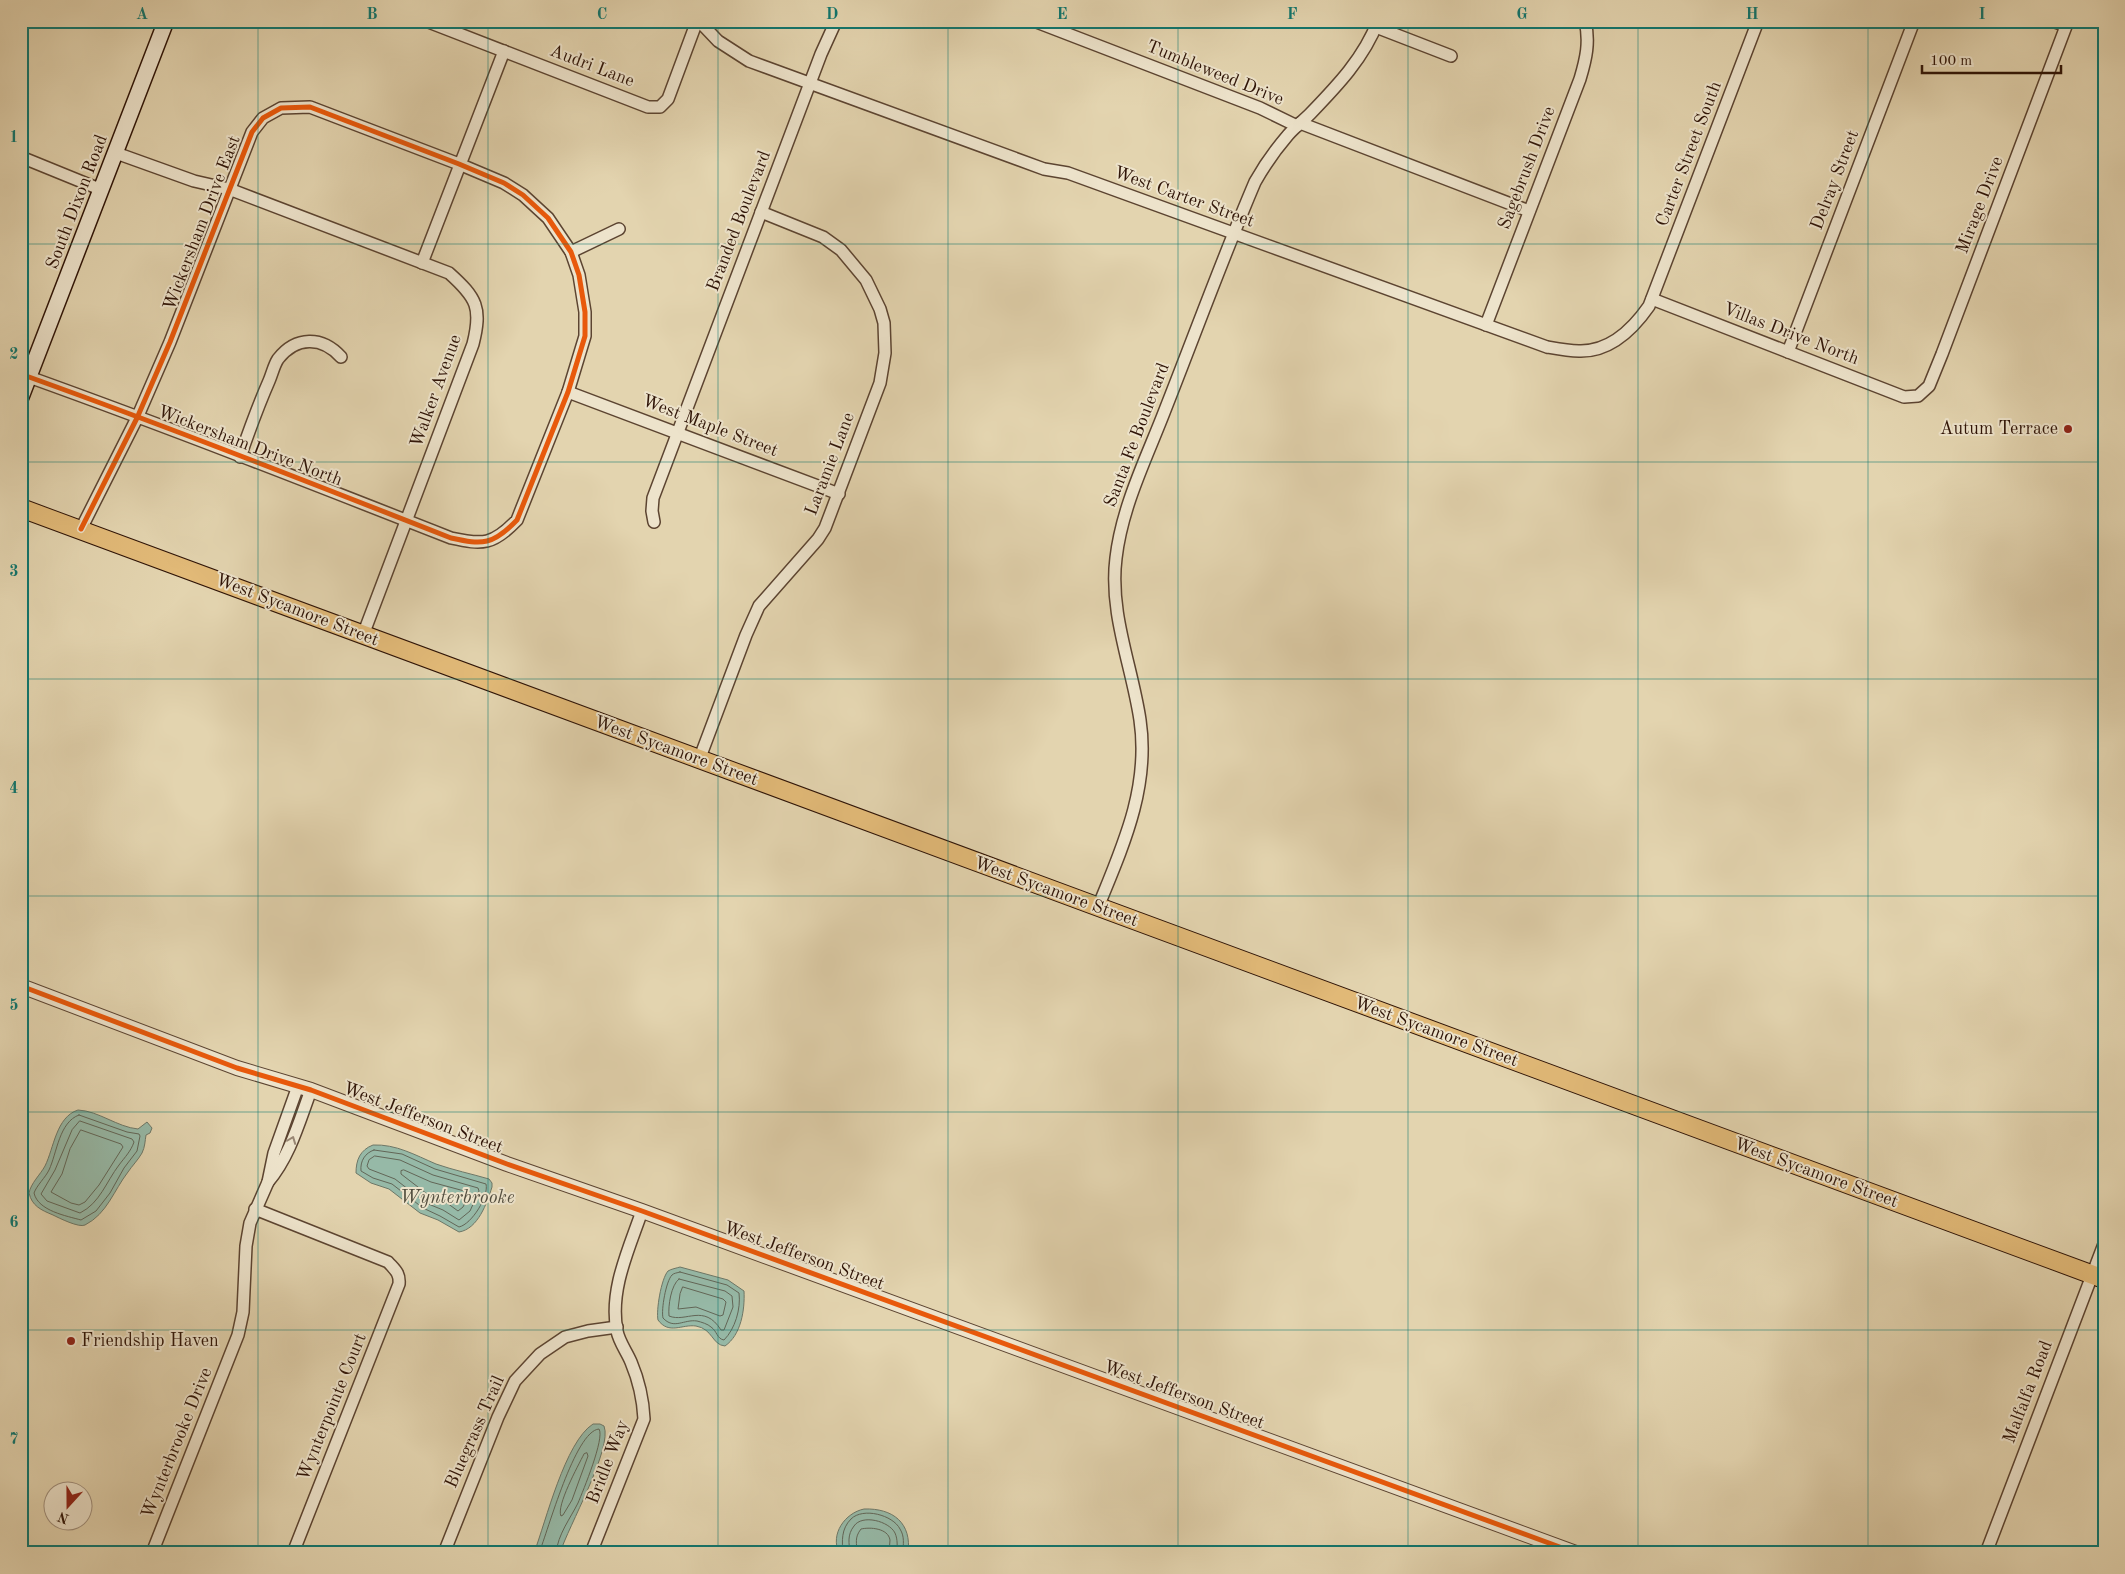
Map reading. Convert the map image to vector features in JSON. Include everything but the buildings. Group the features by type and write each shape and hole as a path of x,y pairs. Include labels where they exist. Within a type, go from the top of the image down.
{"main road":[{"name":"South Dixon Road","path":"21,397 166,21"},
{"name":"West Sycamore Street","path":"21,508 2098,1277"}],"street":[{"name":"Audri Lane","path":"426,21 648,107 662,106 668,99 698,21"},
{"name":"West Carter Street","path":"698,21 718,41 749,61 1044,169 1068,173 1486,324 1547,348 1581,351 1605,346 1636,324 1652,299"},
{"name":"Branded Boulevard","path":"654,522 652,511 653,498 676,433 836,21"},
{"name":"Tumbleweed Drive","path":"1034,21 1260,108 1299,125 1529,211"},
{"name":"Sagebrush Drive","path":"1486,324 1584,65 1588,35 1585,21"},
{"name":"Carter Street South","path":"1652,299 1758,21"},
{"name":"Delray Street","path":"1788,352 1914,21"},
{"path":"2052,21 2067,24"},
{"path":"1377,24 1452,56"},
{"name":"Santa Fe Boulevard","path":"1098,907 1126,838 1135,808 1140,781 1142,744 1140,721 1117,615 1114,578 1122,525 1233,234 1263,168 1289,134 1347,73 1365,49 1377,24"},
{"name":"Mirage Drive","path":"1918,396 1929,386 1942,354 2067,24"},
{"path":"422,262 504,51"},
{"name":"Wickersham Drive East","path":"81,529 137,418 170,342 252,132 263,118 280,108 310,107 459,164 504,184 523,195 548,218 571,252 579,275 585,320 582,353 568,392"},
{"name":"Walker Avenue","path":"116,153 194,181 229,190 449,273 466,288 476,305 478,322 473,344 363,634"},
{"path":"21,157 102,190"},
{"name":"Laramie Lane","path":"699,760 746,635 759,606 818,539 825,528 880,383 885,353 884,323 880,309 866,280 841,250 823,237 761,212"},
{"path":"571,252 620,229"},
{"name":"Villas Drive North","path":"1652,299 1904,397 1918,396"},
{"path":"240,457 278,360 290,348 310,341 324,343 332,347 341,356"},
{"name":"Wickersham Drive North","path":"29,377 451,538 475,543 486,541 505,532 517,520 568,392"},
{"name":"West Maple Street","path":"568,392 839,494"},
{"name":"West Jefferson Street","path":"21,986 237,1068 304,1088 507,1164 642,1211 1576,1553"},
{"name":"Wynterbrooke Drive","path":"152,1553 238,1335 243,1312 246,1246 250,1224 268,1182 270,1166 304,1088"},
{"name":"Wynterpointe Court","path":"255,1209 388,1262 399,1274 400,1284 293,1553"},
{"name":"Bridle Way","path":"591,1553 644,1418 643,1396 617,1327 616,1313 619,1276 642,1211"},
{"name":"Malfalfa Road","path":"1986,1553 2098,1277 2104,1244"},
{"name":"Bluegrass Trail","path":"444,1553 514,1381 540,1354 565,1337 588,1331 617,1327"}],"water":[{"path":"78,1110 93,1113 130,1128 138,1129 147,1122 152,1128 150,1133 146,1135 142,1153 105,1208 93,1220 82,1226 41,1209 32,1201 29,1193 45,1166 60,1126 65,1119"},
{"name":"Wynterbrooke","path":"373,1145 398,1148 436,1164 489,1179 492,1187 481,1214 471,1226 459,1232 438,1220 420,1213 389,1189 371,1183 356,1173 360,1156"},
{"path":"680,1267 728,1280 744,1291 741,1322 735,1335 725,1346 717,1343 702,1328 691,1326 671,1328 658,1320 660,1295 665,1275 669,1270"},
{"path":"593,1424 604,1426 605,1437 602,1451 560,1553 534,1553 565,1464 583,1433"},
{"path":"864,1509 884,1511 898,1519 907,1533 908,1553 839,1553 836,1539 841,1525 851,1515"}],"cycle path":[{"path":"29,377 82,396 135,416 188,436 293,476 451,538 471,542 487,541 494,539 517,520 568,392 585,336 585,312 579,275 571,252 548,218 523,195 504,183 310,107 281,108 263,118 252,132 170,342 137,418 81,529"},
{"path":"21,986 237,1068 311,1090 507,1164 642,1211 1576,1553"}],"place":[{"name":"Autum Terrace","path":"2068,429"},
{"name":"Friendship Haven","path":"71,1341"}]}
